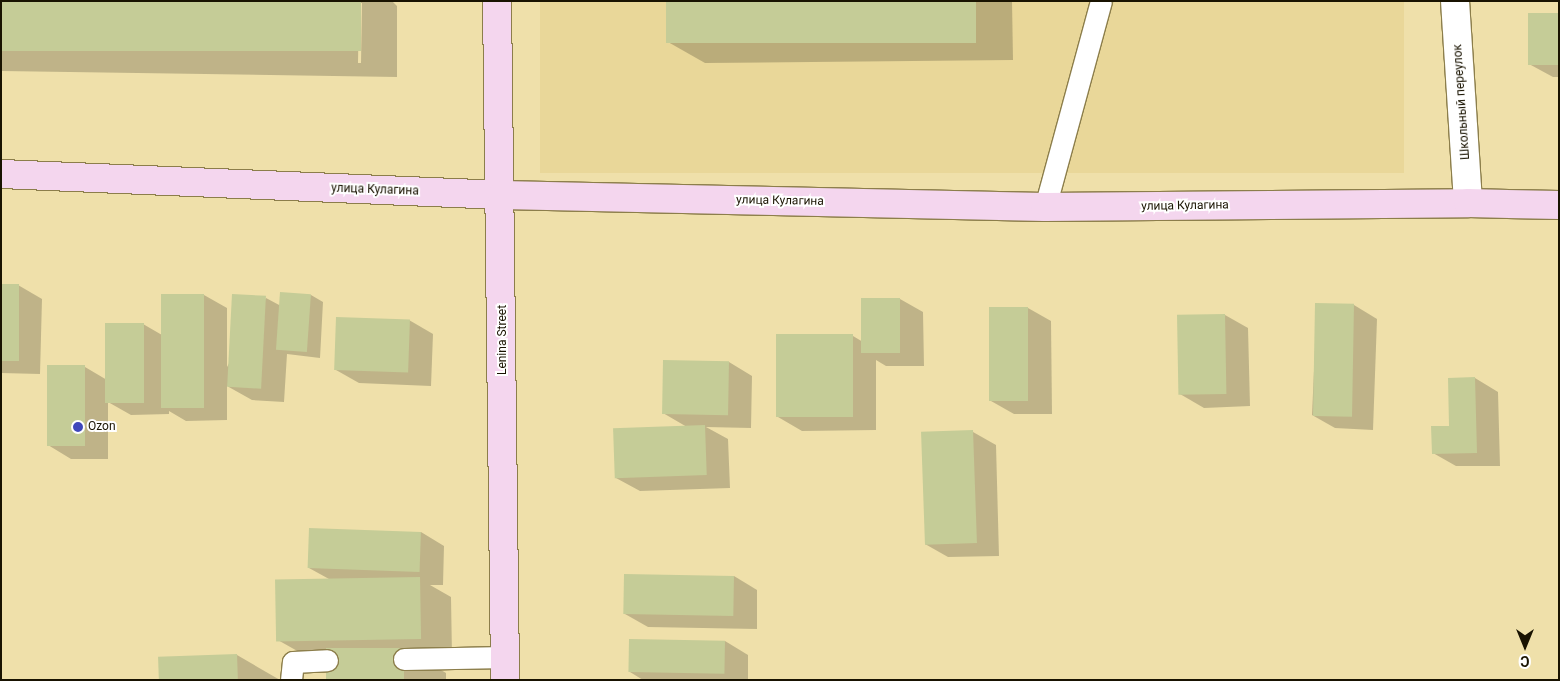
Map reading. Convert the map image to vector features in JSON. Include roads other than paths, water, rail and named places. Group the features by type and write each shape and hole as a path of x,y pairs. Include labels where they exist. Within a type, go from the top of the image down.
{"main road":[{"name":"Lenina Street","path":"497,1 502,195 505,668"},
{"name":"улица Кулагина","path":"1,174 502,195 1044,207 1468,203 1559,205"}],"street":[{"name":"Школьный переулок","path":"1455,1 1468,203"}],"lane":[{"path":"1044,207 1101,1"},
{"path":"404,659 505,668"},
{"path":"291,680 293,662 327,660"}],"place":[{"name":"Ozon","path":"78,427"}]}
